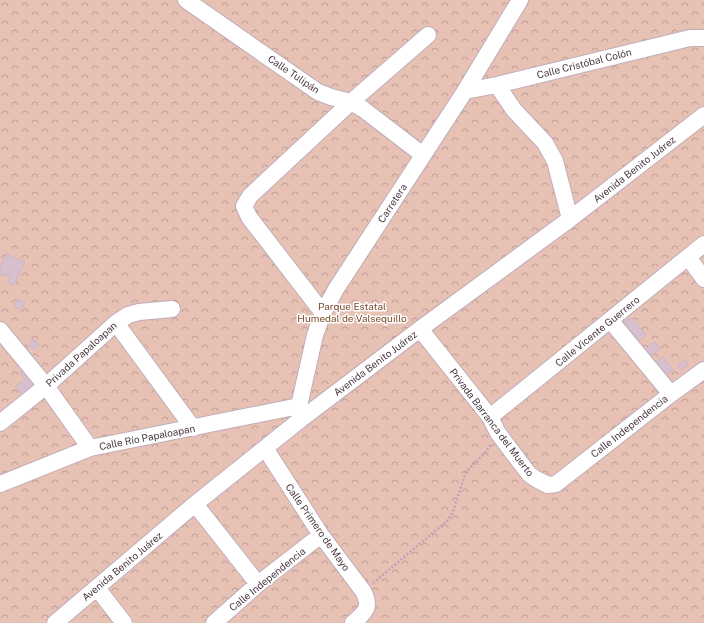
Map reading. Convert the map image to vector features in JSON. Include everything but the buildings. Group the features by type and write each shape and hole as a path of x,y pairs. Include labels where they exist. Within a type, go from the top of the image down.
{"street":[{"name":"Calle Tulipán","path":"186,0 318,92 351,102 363,109 423,155"},
{"name":"Carretera","path":"300,413 315,335 323,313 336,289 465,91 520,0"},
{"path":"323,313 249,217 244,206 250,196 351,102 428,35"},
{"name":"Calle Cristóbal Colón","path":"465,91 497,85 690,38 704,38"},
{"path":"497,85 514,110 545,143 555,161 570,219"},
{"name":"Avenida Benito Juárez","path":"55,623 195,504 265,448 300,413 420,329 570,219 704,115"},
{"name":"Calle Vicente Guerrero","path":"490,417 704,244"},
{"path":"688,257 704,279"},
{"name":"Privada Papaloapan","path":"0,423 46,386 116,323 139,312 172,309"},
{"path":"610,320 671,394"},
{"path":"116,323 193,428"},
{"name":"Privada Barranca del Muerto","path":"420,329 490,417 498,433 529,474 548,485 556,484"},
{"path":"0,330 46,386 90,448"},
{"name":"Calle Independencia","path":"556,484 704,370"},
{"name":"Calle Río Papaloapan","path":"0,484 90,448 193,428 300,413"},
{"name":"Calle Primero de Mayo","path":"265,448 320,535 363,591 367,600 367,607 363,614 352,623"},
{"path":"195,504 258,584"},
{"name":"Calle Independencia","path":"214,623 258,584 320,535"},
{"path":"96,588 124,623"}],"path":[{"path":"363,591 447,521 452,514 466,472 485,453 498,433"}],"green space":[{"name":"Parque Estatal Humedal de Valsequillo","path":"0,0 704,0 704,623 0,623"}]}
